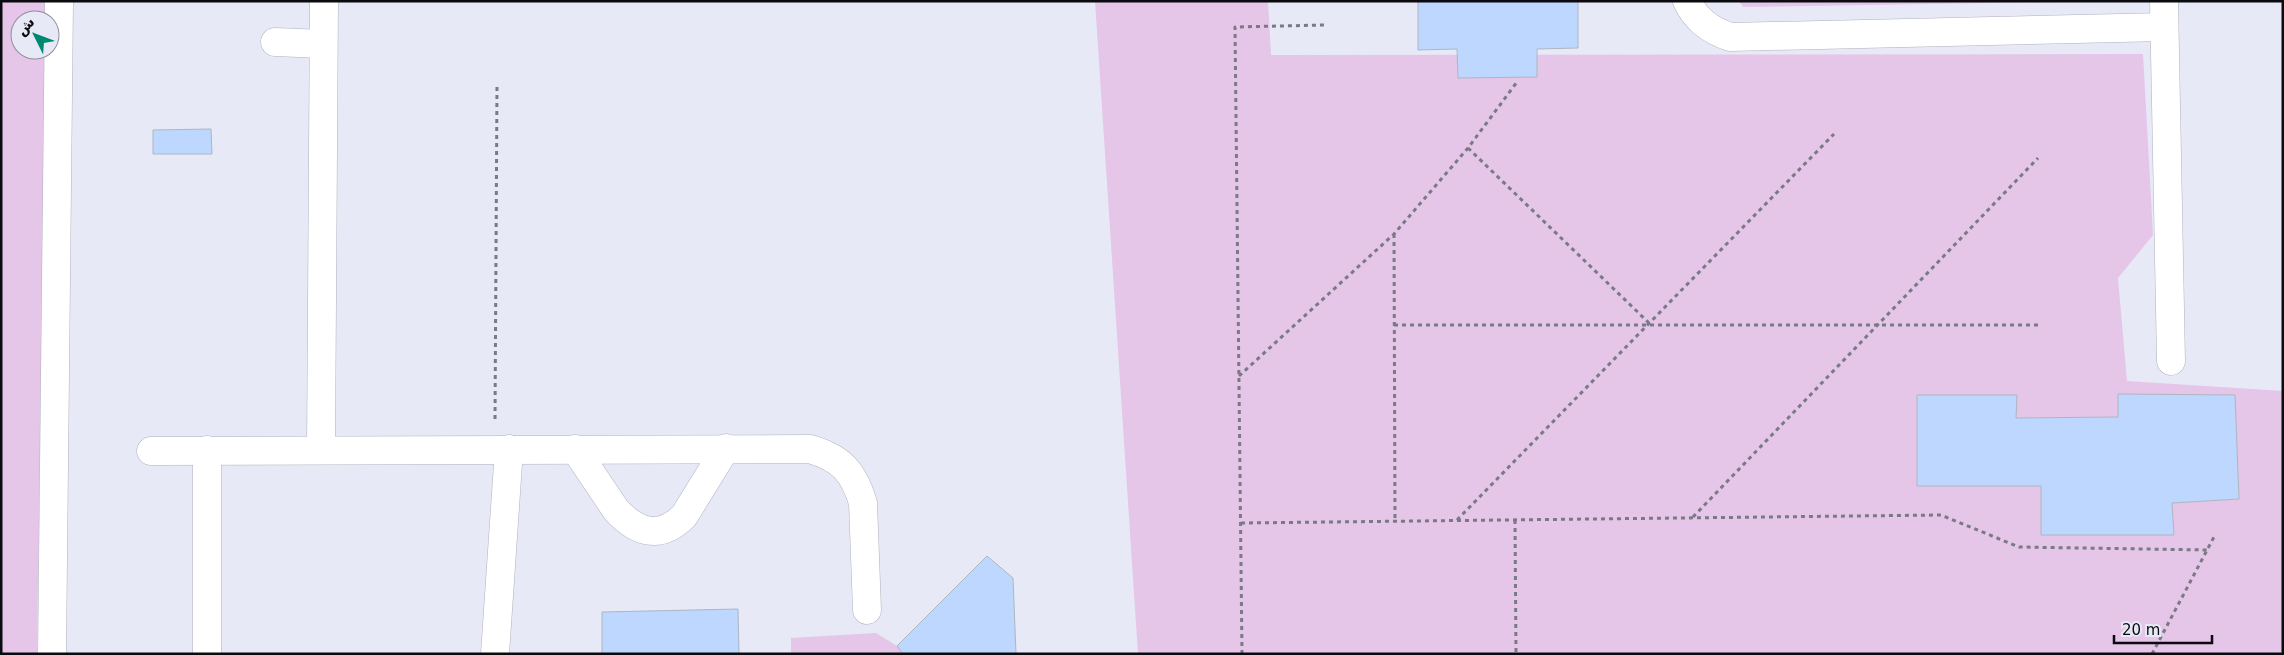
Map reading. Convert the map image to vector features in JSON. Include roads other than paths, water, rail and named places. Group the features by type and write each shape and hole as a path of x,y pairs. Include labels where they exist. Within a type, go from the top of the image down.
{"lane":[{"path":"52,654 59,1"},
{"path":"321,450 324,1"},
{"path":"1687,1 1692,12 1702,23 1716,32 1730,36 2164,14 2171,361"},
{"path":"275,42 323,44"},
{"path":"575,449 624,519 642,530 653,531 665,530 676,524 684,516 726,448"},
{"path":"496,654 502,449"},
{"path":"151,451 810,449 832,458 851,474 858,487 863,503 867,610"},
{"path":"207,450 207,654"}]}
